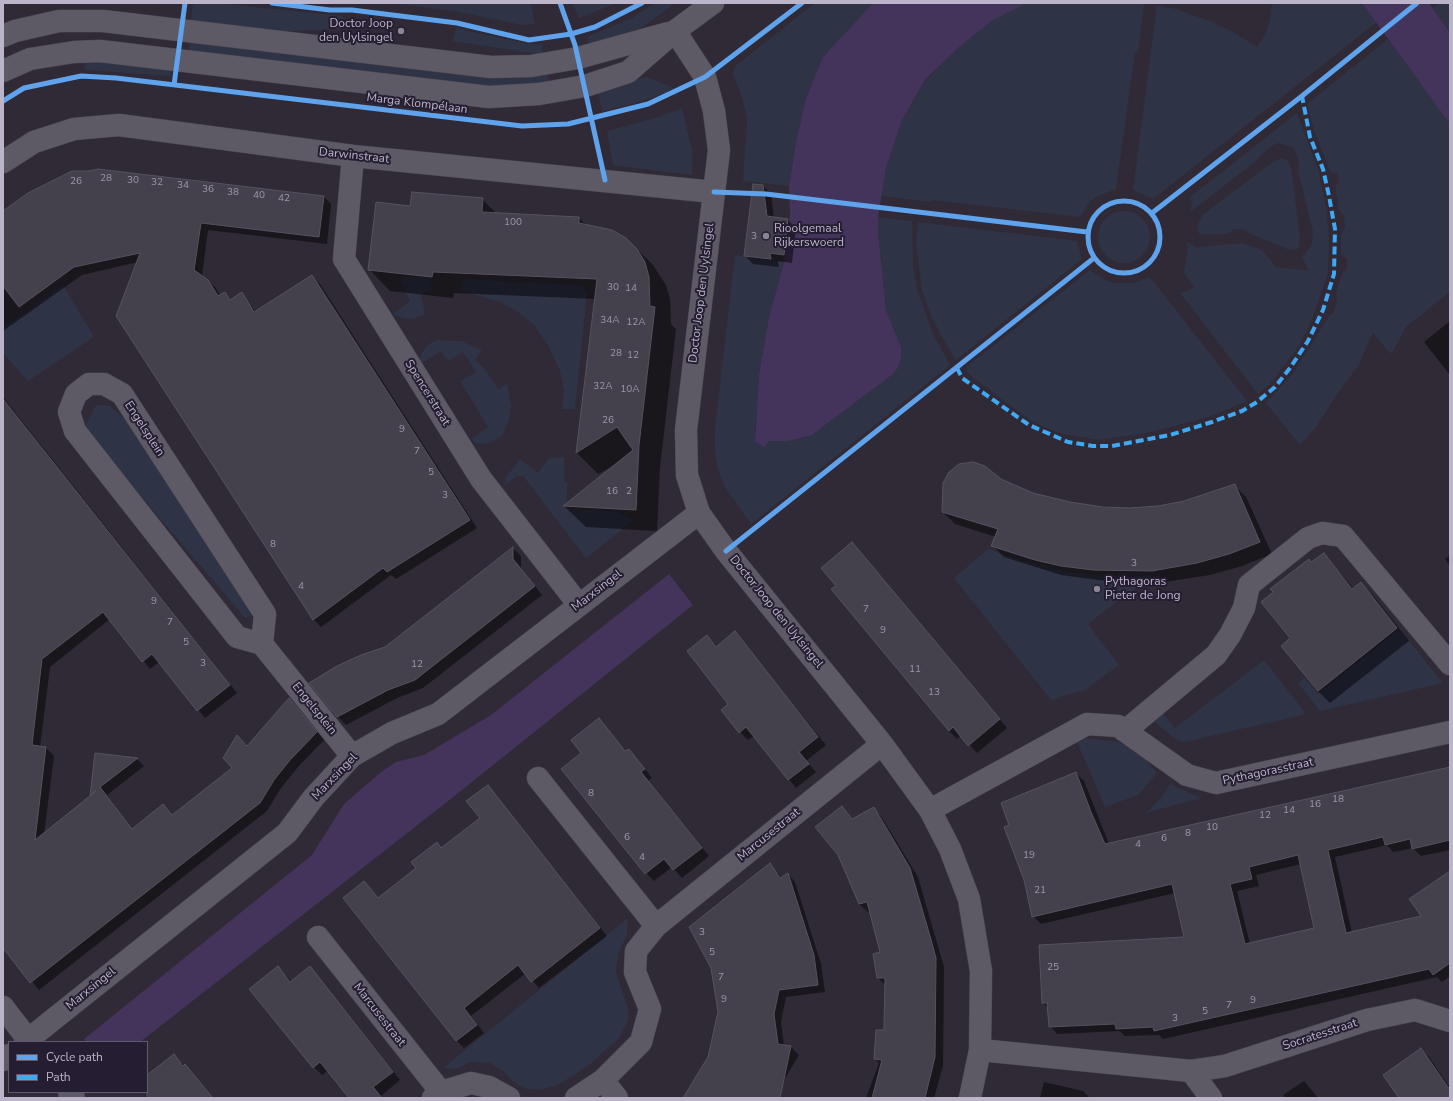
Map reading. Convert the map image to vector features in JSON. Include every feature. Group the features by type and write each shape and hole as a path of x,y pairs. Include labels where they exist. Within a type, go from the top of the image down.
{"street":[{"name":"Marga Klompélaan","path":"3,71 30,59 74,52 100,51 489,97 539,94 585,86 628,72 675,31 713,3"},
{"name":"Marga Klompélaan","path":"3,36 15,31 104,12 492,67 531,66 578,58 675,31"},
{"path":"100,51 104,12"},
{"name":"Doctor Joop den Uylsingel","path":"675,31 705,77 714,111 719,150 686,430 687,475 699,513 726,551 882,744 930,810 950,849 969,899 981,971 980,1050 970,1098"},
{"name":"Darwinstraat","path":"3,162 34,142 74,129 119,125 353,156 714,192"},
{"name":"Spencerstraat","path":"353,156 344,259 481,479 579,605"},
{"name":"Engelsplein","path":"262,644 264,614 122,394 104,384 89,384 76,394 69,412 75,431 237,637 262,644 352,756"},
{"name":"Marxsingel","path":"28,1041 287,833 314,797 352,756 392,733 438,714 699,513"},
{"path":"1125,731 1216,655 1230,635 1244,608 1249,585 1308,538 1322,533 1343,536 1450,664"},
{"name":"Pythagorasstraat","path":"930,810 1087,724 1118,726 1187,775 1216,783 1450,732"},
{"name":"Marcusestraat","path":"576,1098 602,1080 641,1042 650,1009 635,972 636,951 656,926 882,744"},
{"path":"538,778 656,926"},
{"name":"Marcusestraat","path":"318,937 437,1095 471,1083 489,1087 509,1098"},
{"path":"3,1007 28,1041"},
{"name":"Socratesstraat","path":"980,1050 1191,1071 1225,1066 1367,1020 1415,1010 1450,1022"},
{"path":"1191,1071 1211,1098"},
{"path":"602,1080 617,1098"}],"shaded area":[{"path":"193,3 216,3 343,16 342,29 261,32 191,23"},
{"path":"391,3 531,3 535,24 522,25 454,11"},
{"path":"572,3 617,3 579,18"},
{"path":"655,3 676,3 638,30 590,48 587,37 632,18"},
{"path":"815,3 873,3 823,57 806,98 796,142 789,186 743,181 747,121 743,100 733,74 734,67"},
{"path":"873,3 1027,3 993,20 958,48 925,80 902,120 886,168 878,217 878,232 886,310 901,347 901,358 898,368 892,375 812,435 789,441 769,441 765,447 755,442 759,375 769,317 784,262 790,216 789,186 796,142 806,98 823,57"},
{"path":"1027,3 1144,3 1138,52 1135,52 1116,189 1098,196 1090,202 1080,217 932,200 931,202 881,196 886,168 902,120 925,81 958,48 993,20"},
{"path":"1274,3 1362,3 1377,22 1153,199 1133,190 1157,5 1176,9 1212,22 1233,32 1257,47 1266,33 1270,20 1271,8"},
{"path":"1362,3 1429,3 1450,32 1450,124"},
{"path":"1440,3 1450,3 1450,32 1433,8"},
{"path":"456,28 528,44 542,44 543,55 453,41"},
{"path":"1388,39 1450,124 1450,292 1406,327 1391,354 1373,333 1358,366 1335,397 1317,426 1300,445 1266,403 1294,372 1329,316 1333,313 1337,301 1336,293 1342,273 1346,269 1347,260 1341,254 1341,235 1345,228 1344,216 1339,210 1335,187 1339,182 1337,174 1330,171 1314,131 1307,104"},
{"path":"189,40 547,72 549,84 510,88 189,53"},
{"path":"85,60 171,69 170,76 85,70"},
{"path":"647,77 673,88 663,94 632,104 602,111 598,92 622,83"},
{"path":"682,108 692,150 692,175 613,165 607,131 659,117"},
{"path":"1297,113 1318,169 1326,207 1329,239 1328,273 1310,325 1297,349 1270,384 1258,394 1180,293 1194,288 1184,273 1188,247 1186,241 1196,247 1243,243 1262,250 1276,267 1309,271 1302,257 1312,245 1313,232 1298,171 1299,160 1293,147 1279,143 1271,146 1250,166 1190,212 1192,202 1190,197"},
{"path":"1282,158 1288,161 1291,168 1300,237 1297,250 1287,249 1251,234 1243,229 1235,229 1227,234 1199,234 1197,227 1202,215 1274,161"},
{"path":"1119,211 1129,211 1143,218 1150,232 1150,242 1143,256 1129,263 1119,263 1109,259 1102,252 1098,242 1098,232 1102,222 1109,215"},
{"path":"878,217 912,221 913,264 917,289 932,332 950,365 751,524 725,487 718,470 715,452 715,428 735,255 784,262 769,317 759,375 755,432 765,447 769,441 789,441 812,435 892,375 898,368 901,347 886,310 878,232"},
{"path":"918,222 1077,241 1082,259 956,360 943,339 929,311 922,290 916,242"},
{"path":"1090,270 1105,280 1115,283 1133,283 1150,277 1247,401 1208,417 1152,432 1099,440 1064,434 1032,421 967,372 967,366"},
{"path":"399,276 430,278 431,289 421,294 425,314 413,319 395,315 394,313 410,301"},
{"path":"462,279 581,285 587,293 575,409 562,409 564,392 560,371 548,345 534,325 517,311 498,301 461,291"},
{"path":"63,285 94,337 28,381 3,353 3,328"},
{"path":"437,340 461,341 482,350 475,360 484,368 498,389 507,384 511,406 509,420 503,434 499,438 487,444 475,443 472,439 488,427 460,381 476,372 463,352 448,361 441,351 421,364 419,361 422,352 429,344"},
{"path":"96,405 110,406 124,418 242,585 253,615 245,618 96,443 85,426"},
{"path":"564,457 564,482 567,482 567,509 614,511 634,520 586,558 523,476 517,476 504,486 506,477 520,459 538,473 549,458"},
{"path":"988,549 1020,560 1068,572 1118,576 1152,575 1088,624 1119,665 1085,690 1062,696 1052,701 954,578"},
{"path":"669,574 693,605 447,802 141,1041 85,1041 84,1039 312,855 344,804 381,772 396,762 424,755 491,715"},
{"path":"1399,629 1443,683 1320,711 1298,683 1305,678 1318,694"},
{"path":"1264,660 1304,711 1303,715 1184,742 1178,741 1150,718 1160,710 1175,728"},
{"path":"1086,738 1119,742 1142,756 1157,773 1138,795 1105,807 1077,742"},
{"path":"1170,784 1201,798 1146,813 1160,799"},
{"path":"628,918 627,935 618,954 616,973 628,1008 628,1021 619,1038 589,1065 558,1085 540,1090 527,1089 514,1082 503,1071 490,1063 470,1062 457,1069 443,1068"}],"building":[{"path":"98,169 324,196 319,237 201,223 194,270 208,280 218,296 225,292 230,300 242,292 254,312 312,275 470,520 387,572 383,568 313,620 116,316 140,253 74,267 19,307 3,286 3,211 28,193 72,171 89,171"},
{"name":"Rioolgemaal Rijkerswoerd","path":"753,184 763,185 767,216 788,219 784,255 770,253 771,259 744,256"},
{"path":"412,192 483,198 482,212 579,217 579,223 612,230 626,238 637,249 645,262 649,277 650,306 655,307 639,445 636,510 563,506 633,450 617,427 576,453 597,279 433,272 432,277 368,270 376,202 410,206"},
{"path":"3,399 230,685 197,711 152,654 142,662 103,612 42,659 32,745 46,747 35,840 90,796 95,753 138,758 100,787 132,829 163,804 172,815 232,768 223,758 237,735 247,746 289,698 317,732 290,760 274,780 260,803 30,983 3,948"},
{"path":"973,462 985,466 1001,479 1033,493 1070,502 1103,507 1129,508 1158,506 1184,501 1235,484 1260,542 1229,554 1197,563 1152,571 1093,570 1061,566 1035,560 991,546 998,529 942,512 943,483 949,472 959,464"},
{"path":"852,542 1000,719 968,746 953,727 949,731 831,589 836,586 821,568"},
{"path":"513,547 513,559 535,586 415,680 388,690 337,717 309,683 337,666 361,655 385,647"},
{"path":"1324,553 1352,589 1361,582 1397,628 1318,691 1281,646 1290,638 1261,602 1273,592 1270,589 1309,559 1311,562"},
{"path":"735,631 818,737 799,752 809,764 788,780 746,727 739,733 721,710 728,704 687,651 707,635 716,647"},
{"path":"599,718 625,751 629,749 645,769 641,772 702,848 673,870 664,859 645,874 561,769 581,753 571,740"},
{"path":"1450,767 1450,840 1412,849 1410,839 1385,845 1383,837 1328,850 1346,933 1421,916 1409,899 1450,871 1450,963 1433,975 1429,969 1154,1031 1153,1027 1116,1029 1115,1024 1049,1027 1047,1003 1042,1003 1039,945 1184,937 1172,884 1032,917 1024,880 1004,827 1009,825 1001,803 1076,772 1105,844","holes":["1298,855 1314,928 1245,944 1230,884 1252,879 1249,867"]},
{"path":"488,785 600,928 531,982 518,965 464,1008 477,1025 456,1041 343,898 364,881 378,898 416,868 411,862 437,842 441,848 480,818 466,801"},
{"path":"842,806 852,819 874,807 910,868 930,936 936,958 935,1057 925,1098 872,1098 882,1060 874,1059 876,1030 884,1030 885,978 877,978 873,954 880,952 867,902 859,904 838,855 815,827"},
{"path":"770,863 780,878 788,873 814,955 818,985 779,990 774,1014 778,1044 791,1046 780,1098 683,1098 708,1057 718,1012 711,968 689,927"},
{"path":"278,966 290,982 310,966 393,1072 373,1087 382,1098 349,1098 320,1062 313,1068 249,989"},
{"path":"1421,1048 1450,1090 1450,1098 1399,1098 1383,1075"},
{"path":"174,1054 183,1066 185,1064 213,1098 147,1098 148,1074"}],"marked path":[{"path":"957,368 962,378 1029,425 1068,442 1093,446 1112,446 1170,435 1242,411 1257,402 1275,387 1308,341 1323,310 1334,274 1335,229 1323,169 1310,137 1302,96"}],"cycle path":[{"path":"174,85 185,3"},
{"path":"272,3 330,10 352,10 457,23 529,40 571,34 595,27 642,3"},
{"path":"560,3 575,45 605,180"},
{"path":"3,101 24,88 81,76 116,78 522,126 568,124 648,104 705,77 802,3"},
{"path":"1152,213 1302,96 1417,3"},
{"path":"714,192 766,194 1087,232"},
{"path":"1117,201 1131,201 1138,203 1150,211 1158,223 1160,237 1158,251 1150,263 1138,271 1131,273 1117,273 1110,271 1098,263 1090,251 1088,244 1088,230 1090,223 1098,211 1110,203 1117,201"},
{"path":"726,551 1094,258"}],"place":[{"name":"Doctor Joop den Uylsingel","path":"401,31"},
{"name":"Rioolgemaal Rijkerswoerd","path":"766,236"},
{"name":"Pythagoras Pieter de Jong","path":"1097,589"}]}
